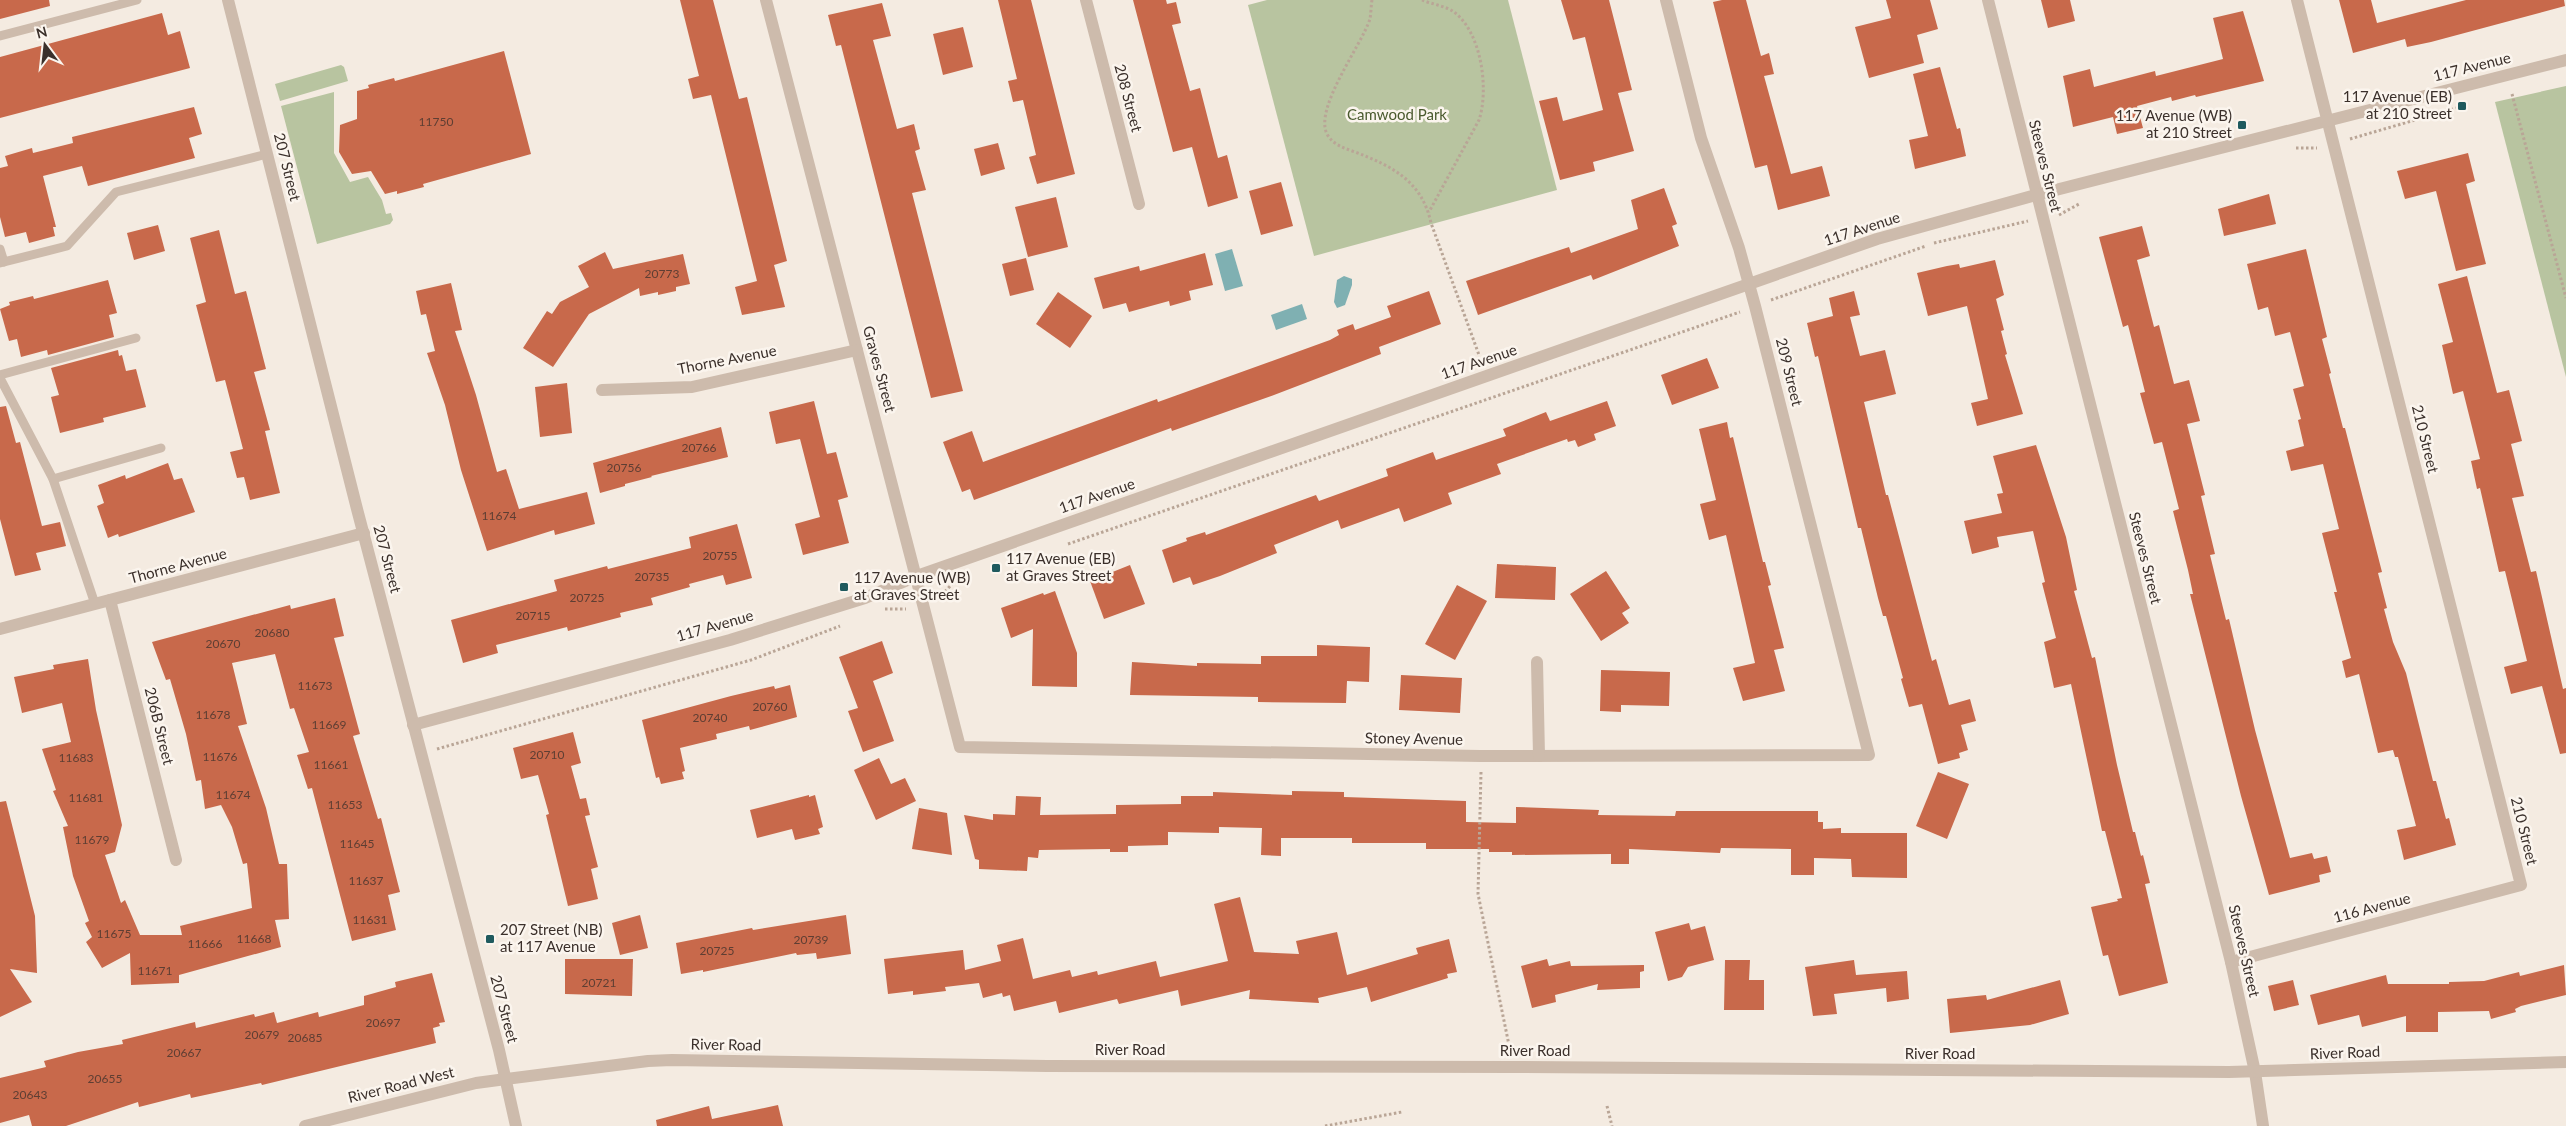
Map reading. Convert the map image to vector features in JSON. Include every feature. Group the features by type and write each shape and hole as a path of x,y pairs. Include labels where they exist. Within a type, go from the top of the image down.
{"street":[{"name":"207 Street","path":"228,0 413,725 506,1079 516,1126"},
{"name":"Graves Street","path":"766,0 960,747"},
{"name":"208 Street","path":"1086,0 1139,204"},
{"name":"209 Street","path":"1666,0 1701,138 1739,248 1749,284 1869,755"},
{"name":"Steeves Street","path":"1988,0 2231,962 2255,1072 2263,1126"},
{"name":"210 Street","path":"2297,0 2521,885"},
{"name":"117 Avenue","path":"413,725 730,640 865,598 917,576 1877,239 2036,195 2566,60"},
{"name":"Thorne Avenue","path":"602,390 692,387 857,350"},
{"name":"Thorne Avenue","path":"0,629 364,533"},
{"name":"206B Street","path":"110,600 176,860"},
{"path":"1537,662 1539,756"},
{"name":"Stoney Avenue","path":"960,747 1480,756 1869,755"},
{"name":"116 Avenue","path":"2231,962 2521,885"},
{"name":"River Road","path":"506,1079 648,1060 1047,1066 2255,1072 2566,1062"},
{"name":"River Road West","path":"305,1126 476,1083 506,1079"}],"lane":[{"path":"0,36 137,0"},
{"path":"0,249 2,262 67,246 116,192 266,154"},
{"path":"95,604 53,479 0,376 136,338"},
{"path":"53,479 162,448"}],"path":[{"path":"1372,0 1370,18 1324,116 1326,133 1335,144 1383,163 1408,180 1428,206 1479,354"},
{"path":"1422,0 1454,12 1475,40 1485,89 1485,104 1479,120 1429,213"},
{"path":"2504,95 2521,91"},
{"path":"2512,94 2566,298"},
{"path":"2350,139 2462,106"},
{"path":"1772,299 1929,244 2019,223"},
{"path":"1062,546 1736,313"},
{"path":"939,598 953,583 962,580"},
{"path":"876,612 885,609 903,611"},
{"path":"438,749 751,660 849,622"},
{"path":"1480,756 1478,894 1514,1067"},
{"path":"1607,1106 1612,1126"},
{"path":"1325,1126 1402,1112"}],"green space":[{"name":"Camwood Park","path":"1267,0 1508,0 1557,190 1314,256 1248,5"},
{"path":"341,65 344,67 348,81 280,101 275,84"},
{"path":"2566,86 2566,377 2495,102"},
{"path":"334,92 334,153 350,182 368,177 382,200 386,214 391,213 393,220 390,224 317,244 281,106"}],"water":[{"path":"1232,249 1243,286 1225,291 1215,254"},
{"path":"1344,276 1352,279 1352,285 1345,305 1337,308 1334,302 1337,280"},
{"path":"1302,304 1307,319 1276,330 1271,315"}],"building":[{"path":"0,0 49,0 50,6 0,19"},
{"path":"680,0 713,0 739,99 747,97 787,261 774,265 785,307 742,315 735,287 757,281 711,95 693,99 688,79 699,76"},
{"path":"998,0 1031,0 1075,174 1037,184 1029,157 1036,155 1023,100 1013,102 1008,81 1017,79"},
{"path":"1133,0 1166,0 1167,4 1176,2 1181,23 1172,25 1190,91 1200,88 1218,158 1227,155 1238,198 1208,207 1192,147 1173,152"},
{"path":"1561,0 1609,0 1632,90 1618,93 1634,151 1593,162 1595,171 1560,180 1539,101 1557,97 1563,121 1603,110 1585,37 1573,40"},
{"path":"1746,0 1761,56 1769,53 1774,74 1764,76 1791,174 1822,166 1830,196 1778,210 1767,165 1755,168 1713,2"},
{"path":"1886,0 1930,0 1938,29 1917,35 1924,63 1869,78 1855,27 1891,18"},
{"path":"2041,0 2070,0 2075,21 2048,28"},
{"path":"2339,0 2371,0 2377,23 2466,0 2564,0 2565,6 2431,42 2407,47 2405,39 2353,53"},
{"path":"882,3 891,36 873,40 897,129 914,124 920,149 915,151 926,190 912,193 963,391 931,398 841,45 836,46 828,15"},
{"path":"2243,11 2264,81 2196,97 2195,95 2172,101 2171,97 2137,106 2143,128 2117,134 2113,117 2073,127 2063,76 2090,69 2094,87 2155,71 2156,76 2223,59 2213,18"},
{"path":"162,13 168,35 180,31 190,68 0,118 0,57"},
{"path":"963,27 973,67 943,75 933,34"},
{"path":"504,51 531,154 423,184 424,187 397,194 397,191 385,194 371,171 352,174 339,152 340,125 357,119 357,91 369,88 368,85 394,78 395,81"},
{"path":"1940,67 1957,129 1960,128 1966,156 1915,169 1909,140 1928,136 1913,74"},
{"path":"194,107 202,134 189,138 195,158 88,186 82,166 43,176 56,227 53,227 55,236 29,243 26,232 5,237 0,217 0,168 8,166 5,156 32,148 33,153 73,143 72,137"},
{"path":"998,143 1005,169 981,176 974,149"},
{"path":"2468,153 2475,181 2466,184 2486,264 2456,271 2436,191 2405,199 2397,171"},
{"path":"1281,182 1293,226 1261,235 1249,191"},
{"path":"1664,188 1677,224 1672,226 1679,246 1593,280 1591,275 1478,315 1466,281 1569,247 1571,253 1638,229 1631,200"},
{"path":"2269,194 2276,224 2224,236 2218,209"},
{"path":"1056,197 1068,247 1028,257 1015,207"},
{"path":"158,225 165,251 134,260 127,233"},
{"path":"2142,226 2150,256 2137,260 2154,327 2159,325 2174,384 2189,380 2200,421 2187,424 2205,495 2201,496 2215,554 2210,555 2226,620 2229,619 2255,730 2290,858 2312,853 2314,859 2327,856 2331,872 2319,875 2320,882 2269,895 2241,796 2190,594 2193,594 2173,511 2179,509 2162,442 2154,444 2140,393 2145,392 2128,325 2123,327 2099,237"},
{"path":"219,230 235,294 246,291 266,369 254,372 270,430 265,431 280,493 250,500 244,477 237,478 230,452 243,449 225,380 216,382 196,305 206,302 190,238"},
{"path":"2306,249 2327,337 2322,339 2331,373 2329,374 2382,572 2378,573 2387,608 2384,609 2393,642 2406,673 2433,781 2436,781 2446,819 2449,818 2456,845 2404,860 2397,830 2416,826 2398,757 2395,757 2393,750 2378,753 2359,674 2346,678 2342,661 2351,658 2334,592 2337,592 2322,533 2339,529 2323,464 2291,471 2286,451 2304,446 2298,420 2301,419 2293,389 2304,386 2290,332 2275,336 2268,307 2258,310 2247,264"},
{"path":"605,252 613,269 683,254 690,284 676,287 676,291 658,295 658,292 640,296 639,288 589,314 553,367 523,348 547,311 552,314 560,302 589,287 578,266"},
{"path":"1205,253 1213,285 1189,291 1191,300 1170,306 1169,301 1129,312 1126,303 1103,309 1094,278 1139,266 1140,271"},
{"path":"1026,258 1034,290 1010,296 1002,264"},
{"path":"1995,260 2004,295 1996,299 2004,330 2001,331 2007,354 2005,355 2023,414 1977,426 1971,403 1988,399 1967,306 1928,316 1917,273 1959,264 1960,268"},
{"path":"2467,276 2497,393 2509,390 2522,441 2511,444 2524,496 2512,498 2531,572 2536,571 2563,689 2566,688 2566,753 2560,754 2542,686 2511,694 2504,667 2527,661 2505,571 2499,572 2480,488 2477,489 2471,461 2480,459 2463,391 2453,394 2442,345 2453,342 2438,284"},
{"path":"108,280 117,313 109,315 114,337 48,355 47,350 21,357 17,339 9,341 0,309 10,305 9,302 33,296 34,299"},
{"path":"451,283 462,330 455,331 476,395 497,472 506,469 519,509 587,492 595,524 555,535 554,530 487,551 461,470 445,405 427,353 435,351 426,314 421,315 416,291"},
{"path":"1429,291 1441,324 1379,347 1381,354 1274,395 1172,431 1171,428 974,500 970,489 962,492 943,442 972,431 983,462 1157,399 1158,402 1330,340 1339,335 1337,330 1353,324 1355,330 1391,317 1387,306"},
{"path":"1854,291 1860,315 1850,317 1860,356 1885,350 1896,394 1864,402 1886,495 1888,495 1932,661 1936,659 1949,705 1970,699 1976,721 1961,725 1968,750 1959,753 1960,758 1938,764 1922,704 1909,707 1901,679 1903,678 1886,616 1883,616 1861,528 1858,528 1818,356 1815,357 1807,323 1833,316 1829,298"},
{"path":"1058,292 1092,316 1070,348 1036,324"},
{"path":"118,350 119,356 122,355 126,371 136,369 146,407 103,418 104,422 60,433 51,397 59,395 51,368"},
{"path":"1707,358 1719,388 1672,405 1661,375"},
{"path":"567,383 572,433 540,437 535,387"},
{"path":"814,401 827,454 836,452 848,497 838,500 849,543 803,555 795,524 820,517 800,439 776,444 769,412"},
{"path":"1607,401 1616,426 1594,434 1596,440 1578,447 1575,440 1568,442 1567,439 1497,464 1501,474 1448,493 1452,504 1404,522 1399,508 1341,529 1338,520 1274,545 1277,553 1220,576 1193,585 1190,577 1173,583 1162,550 1187,541 1186,538 1205,532 1206,535 1316,495 1319,501 1388,476 1386,469 1433,452 1436,460 1506,436 1503,429 1546,412 1550,421"},
{"path":"6,406 16,443 20,442 42,526 60,522 66,546 36,553 41,570 15,576 0,519 0,407"},
{"path":"1727,422 1730,438 1733,437 1763,562 1765,562 1771,585 1768,586 1784,648 1774,650 1785,691 1743,701 1733,668 1755,663 1726,535 1709,540 1700,504 1716,500 1699,429"},
{"path":"721,427 728,457 651,476 600,493 593,463"},
{"path":"2036,445 2066,537 2077,590 2074,591 2092,658 2095,657 2133,832 2135,832 2141,856 2143,855 2150,883 2145,884 2168,983 2119,996 2108,955 2103,956 2091,907 2118,901 2117,899 2122,898 2105,831 2102,831 2071,684 2054,688 2044,642 2056,638 2042,583 2045,582 2033,531 1997,537 1999,547 1972,554 1964,521 2002,513 1997,494 2003,493 1993,456"},
{"path":"168,463 174,480 182,478 195,512 119,537 118,534 108,538 97,506 104,503 98,485 125,475 126,479"},
{"path":"737,524 752,578 726,585 723,575 689,584 690,587 651,598 653,605 620,613 621,617 568,631 567,627 496,645 498,653 463,663 451,620 557,591 554,580 607,566 608,569 691,548 689,537"},
{"path":"1497,564 1556,567 1555,600 1495,598"},
{"path":"1130,565 1145,604 1104,619 1090,581"},
{"path":"1606,571 1630,608 1622,613 1629,623 1601,641 1570,594"},
{"path":"1457,585 1487,601 1455,660 1425,644"},
{"path":"1055,591 1077,653 1077,687 1032,686 1033,629 1011,638 1001,608 1043,593 1044,595"},
{"path":"335,598 344,636 334,638 360,734 353,736 378,819 381,818 400,892 388,895 396,930 352,941 312,788 308,789 297,755 309,752 294,708 290,709 275,654 232,663 247,724 238,726 266,808 279,864 287,864 289,919 275,920 281,947 179,975 179,983 131,985 130,953 102,968 86,942 92,937 85,923 89,921 73,876 63,827 68,826 53,791 56,790 42,749 71,742 62,703 22,713 14,677 54,669 53,665 88,659 96,710 122,825 115,852 105,855 121,903 125,900 140,935 182,935 180,926 252,908 247,863 243,864 232,827 221,805 205,809 201,780 196,781 186,734 170,679 166,680 152,642 290,605 291,609"},
{"path":"882,641 893,673 873,681 894,741 863,752 848,711 858,708 839,657"},
{"path":"1317,645 1370,647 1369,682 1347,681 1346,703 1258,702 1258,697 1130,695 1132,662 1197,666 1197,663 1261,664 1261,656 1317,656"},
{"path":"1601,670 1670,672 1669,706 1621,705 1621,712 1600,711"},
{"path":"1401,675 1462,678 1460,713 1399,710"},
{"path":"790,685 797,717 750,730 749,726 716,734 717,739 680,748 685,771 682,772 684,779 661,784 659,777 656,778 642,720 731,696 774,686 775,689"},
{"path":"573,732 581,763 571,766 580,799 586,798 590,815 585,816 598,867 591,869 598,899 568,906 546,815 549,814 538,775 521,779 513,748"},
{"path":"879,758 891,784 905,778 916,801 876,820 854,770"},
{"path":"1938,772 1969,784 1947,839 1916,826"},
{"path":"1292,791 1344,792 1344,797 1466,801 1466,822 1516,823 1516,807 1599,810 1598,815 1675,816 1676,811 1818,811 1818,822 1823,822 1823,829 1841,828 1841,833 1907,833 1907,878 1852,877 1851,859 1814,858 1814,875 1791,875 1791,849 1721,848 1720,853 1629,849 1629,864 1611,864 1611,854 1512,855 1512,852 1489,852 1489,849 1426,849 1426,843 1352,843 1352,838 1281,838 1281,856 1261,855 1262,828 1219,827 1219,833 1168,832 1168,845 1128,846 1128,852 1110,852 1110,849 1039,850 1038,858 1028,857 1027,871 979,869 979,860 975,859 964,815 993,820 993,814 1015,815 1016,796 1041,797 1040,815 1116,814 1116,805 1181,804 1181,796 1213,796 1213,792 1292,795"},
{"path":"809,795 809,797 815,795 823,827 818,829 820,834 795,840 792,829 757,838 750,810"},
{"path":"6,801 35,916 37,973 10,969 32,1002 0,1017 0,802"},
{"path":"919,808 947,813 952,855 912,849"},
{"path":"1240,897 1254,952 1299,954 1296,941 1337,932 1347,975 1418,954 1416,948 1449,939 1457,972 1447,974 1448,978 1371,1002 1367,987 1318,998 1319,1003 1249,999 1250,990 1181,1006 1178,990 1119,1004 1117,999 1059,1013 1056,1001 1014,1011 1010,995 1003,997 1002,993 983,998 979,983 945,987 946,991 913,995 913,991 888,994 884,959 963,950 965,970 1001,961 997,945 1023,938 1033,979 1070,970 1072,977 1097,971 1098,975 1156,961 1160,977 1228,961 1214,904"},
{"path":"640,915 648,948 620,955 612,923"},
{"path":"846,915 851,954 817,959 816,953 797,955 796,953 703,972 703,970 681,974 676,943 752,928 753,930"},
{"path":"1689,923 1691,930 1705,926 1714,960 1688,967 1682,977 1668,981 1655,932"},
{"path":"565,959 633,959 632,996 565,994"},
{"path":"1547,959 1549,966 1570,961 1571,966 1644,965 1644,971 1640,972 1640,988 1597,990 1598,984 1555,995 1556,1002 1532,1008 1521,966"},
{"path":"1725,960 1750,960 1749,980 1764,980 1764,1010 1724,1010"},
{"path":"1854,960 1856,975 1907,971 1909,999 1887,1002 1886,988 1834,994 1837,1014 1813,1016 1805,967"},
{"path":"2564,965 2566,995 2521,1006 2515,1009 2516,1012 2491,1019 2489,1011 2438,1012 2438,1032 2406,1032 2406,1016 2362,1027 2359,1015 2318,1025 2310,995 2386,975 2388,984 2449,984 2449,982 2484,981 2519,972 2520,976"},
{"path":"432,973 445,1022 439,1023 440,1026 433,1028 436,1043 262,1085 261,1083 191,1098 190,1094 139,1107 138,1102 66,1126 32,1126 29,1115 0,1123 0,1078 46,1067 44,1061 78,1052 123,1044 122,1040 195,1022 196,1028 254,1014 255,1017 274,1012 277,1023 318,1012 319,1017 364,1005 364,996 396,987 395,982"},
{"path":"2060,980 2069,1014 2030,1025 1950,1033 1947,999 1986,995 1987,1000"},
{"path":"2293,980 2299,1005 2274,1011 2268,986"},
{"path":"778,1105 783,1126 657,1126 656,1120 709,1106 712,1119"}],"place":[{"name":"117 Avenue (EB) at 210 Street","path":"2462,106"},
{"name":"117 Avenue (WB) at 210 Street","path":"2242,125"},
{"name":"117 Avenue (EB) at Graves Street","path":"996,568"},
{"name":"117 Avenue (WB) at Graves Street","path":"844,587"},
{"name":"207 Street (NB) at 117 Avenue","path":"490,939"}]}
